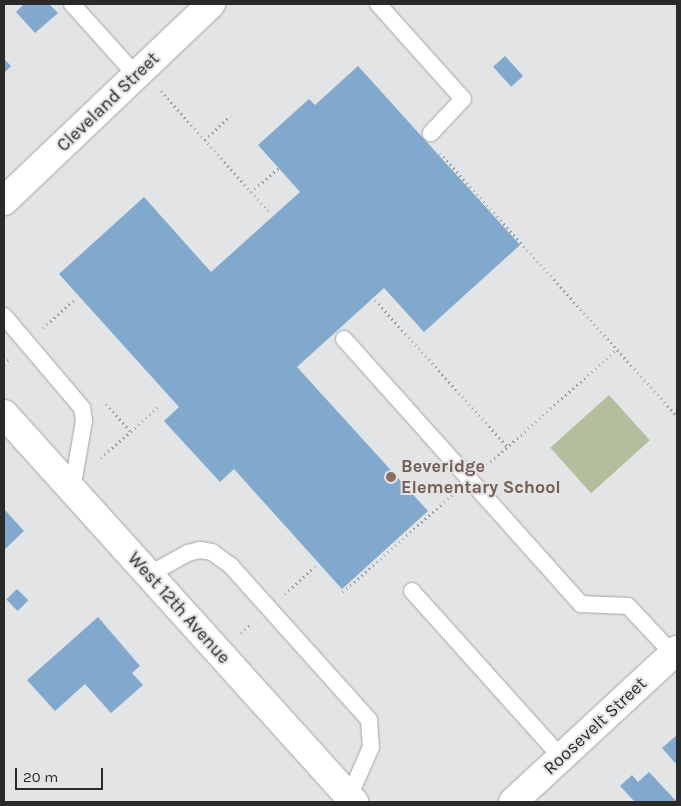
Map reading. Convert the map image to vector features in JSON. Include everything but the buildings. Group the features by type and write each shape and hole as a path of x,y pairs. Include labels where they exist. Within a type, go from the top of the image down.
{"street":[{"name":"Cleveland Street","path":"4,201 212,4"},
{"name":"West 12th Avenue","path":"4,414 351,799"},
{"name":"Roosevelt Street","path":"513,802 675,652"}],"lane":[{"path":"72,4 136,75"},
{"path":"378,4 463,99 433,140"},
{"path":"4,316 82,408 84,421 72,490"},
{"path":"344,339 581,604 628,606 675,652"},
{"path":"148,575 188,553 200,550 212,552 231,566 368,720 371,747 351,799"},
{"path":"412,591 561,757"}],"path":[{"path":"160,90 270,213"},
{"path":"204,140 230,116"},
{"path":"433,140 677,416"},
{"path":"252,192 278,168"},
{"path":"40,331 75,299"},
{"path":"376,300 508,446"},
{"path":"98,461 158,406"},
{"path":"280,598 315,566"}],"green space":[{"path":"609,395 650,440 591,493 550,448"}],"place":[{"name":"Beveridge Elementary School","path":"391,477"}]}
